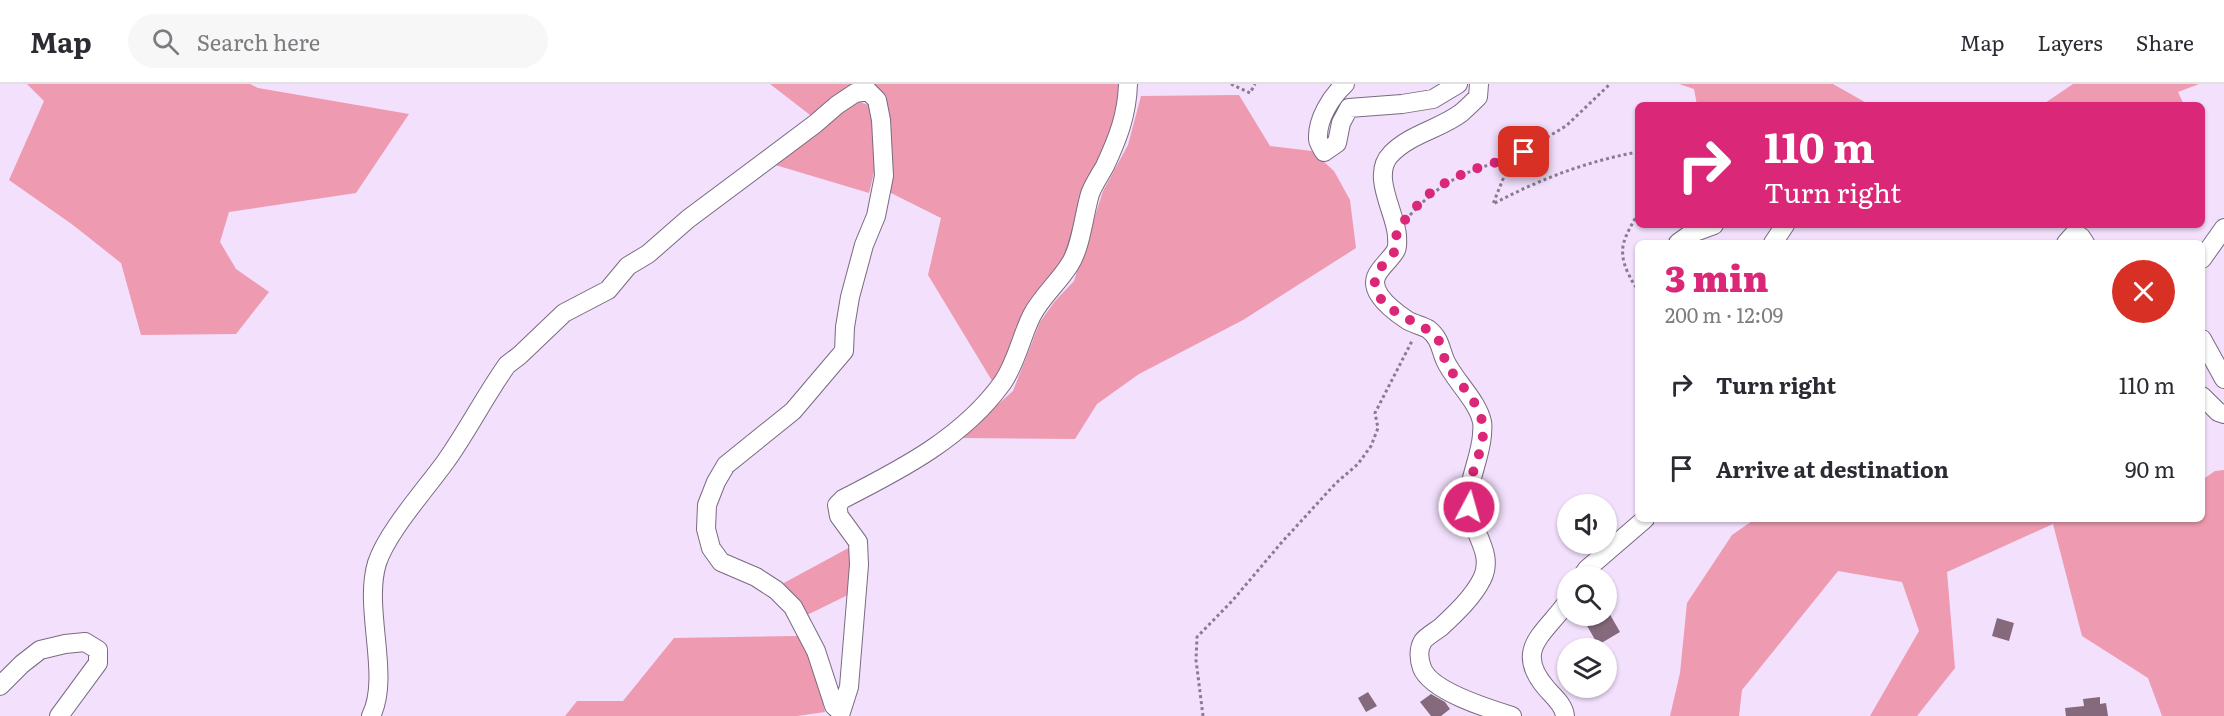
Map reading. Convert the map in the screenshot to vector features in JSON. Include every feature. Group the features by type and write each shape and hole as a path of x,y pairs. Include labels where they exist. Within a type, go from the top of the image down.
{"street":[{"path":"841,714 849,687 859,565 858,542 839,516 837,505 843,499 908,466 941,442 973,417 1003,382 1016,361 1033,313 1051,286 1071,263 1090,193 1114,147 1126,115 1128,84"},
{"path":"1345,84 1334,94 1321,123 1318,141 1324,152 1337,143 1341,123 1349,108 1433,99 1458,84"},
{"path":"1479,84 1478,98 1460,114 1417,136 1389,155 1383,169 1384,187 1397,233 1397,249 1378,272 1375,284 1379,295 1390,307 1407,320 1428,330 1440,341 1445,360 1464,388 1482,422 1480,452 1470,487 1469,507 1473,527 1482,542 1487,563 1483,577 1473,593 1441,627 1423,641 1419,657 1423,670 1433,680 1466,701 1512,716"},
{"path":"371,716 377,705 377,646 373,613 377,563 387,541 447,459 507,365 564,313 608,290 628,266 648,254 688,219 837,105 855,93 868,91 877,99 881,120 884,176 876,216 856,273 845,327 844,351 793,411 726,465 707,505 706,529 711,548 721,562 756,577 776,590 794,607 816,651 834,706 841,714"},
{"path":"1682,240 1706,228"},
{"path":"2205,255 2224,228"},
{"path":"2069,240 2075,233 2083,240"},
{"path":"2205,344 2224,379"},
{"path":"2205,399 2218,412 2224,414"},
{"path":"1590,566 1642,522"},
{"path":"1557,615 1534,645 1530,658 1534,672 1558,701 1565,711 1565,716"},
{"path":"0,686 22,664 40,651 65,644 86,642 98,650 98,663 59,716"}],"path":[{"path":"1231,84 1250,93 1255,84"},
{"path":"1397,233 1429,194 1457,177 1487,165 1512,159 1566,126 1610,84"},
{"path":"1512,159 1493,204 1524,188 1566,171 1635,153"},
{"path":"1635,219 1623,242 1622,259 1635,286"},
{"path":"1203,716 1196,660 1197,637 1233,600 1336,483 1358,464 1371,446 1378,428 1375,413 1420,326"}],"shaded area":[{"path":"27,84 250,84 258,88 409,114 356,193 229,212 220,242 236,269 269,292 236,334 141,335 121,263 73,225 9,180 44,101"},
{"path":"770,84 1124,84 1120,116 1068,258 1018,334 994,384 928,275 941,218 885,190 869,85 814,118"},
{"path":"1679,84 1833,84 1865,102 1696,102 1694,89"},
{"path":"2073,84 2199,84 2178,92 2183,102 2046,102"},
{"path":"1239,95 1270,146 1312,151 1334,171 1350,200 1356,248 1243,320 1139,374 1097,404 1075,439 960,438 1013,391 1040,322 1055,301 1074,281 1103,191 1128,145 1141,96"},
{"path":"858,101 868,105 877,138 876,160 869,193 772,164 847,106"},
{"path":"2224,470 2224,716 2162,716 2148,678 2082,636 2053,524 1947,572 1955,668 1917,716 1870,716 1919,631 1902,582 1838,571 1742,690 1739,716 1670,716 1680,673 1687,603 1732,535 1751,522 2205,522 2205,478 2215,471"},
{"path":"854,545 854,592 807,615 782,584"},
{"path":"798,636 812,660 825,712 797,716 565,716 577,701 623,701 674,638"}],"building":[{"path":"1997,618 2014,623 2009,641 1992,636"},
{"path":"1587,626 1617,626 1620,632 1610,638 1594,638"},
{"path":"1368,692 1377,706 1366,712 1358,698"},
{"path":"1431,694 1445,702 1450,709 1441,716 1431,716 1420,702"},
{"path":"2100,697 2100,704 2106,703 2108,716 2066,716 2065,708 2084,706 2083,699"}],"route":[{"path":"1469,507 1470,487 1480,452 1482,422 1473,403 1445,360 1440,341 1428,330 1407,320 1390,307 1379,295 1375,284 1378,272 1397,249 1397,233 1429,194 1457,177 1487,165 1512,159 1524,152"}]}
